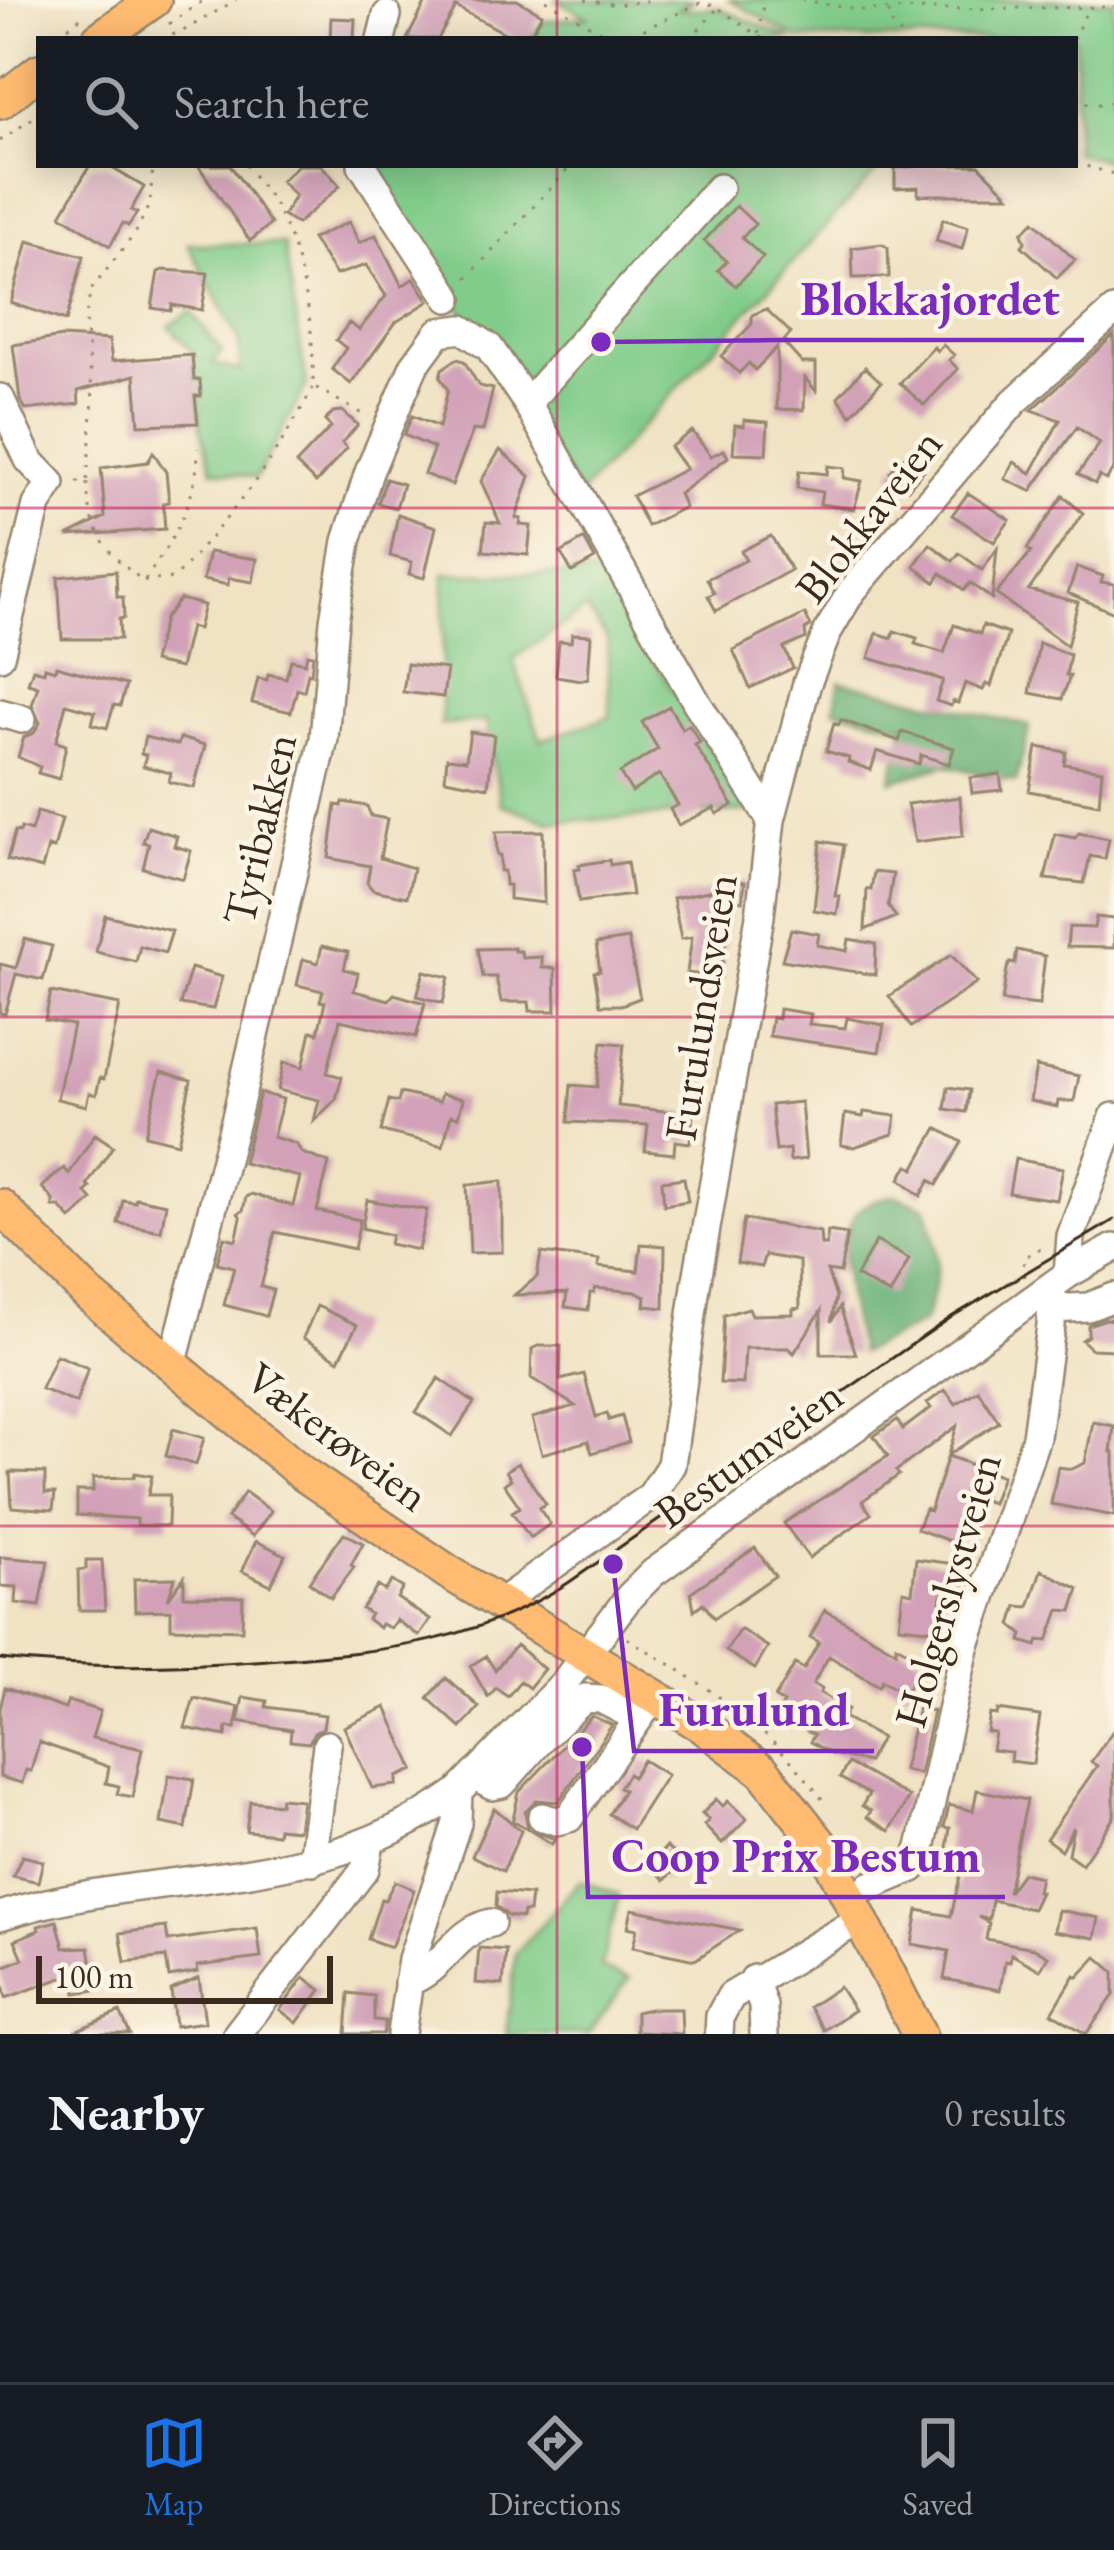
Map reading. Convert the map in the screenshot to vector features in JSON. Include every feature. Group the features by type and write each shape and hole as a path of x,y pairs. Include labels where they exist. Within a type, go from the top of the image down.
{"main road":[{"path":"103,36 154,0"},
{"path":"0,101 36,73"},
{"path":"0,112 36,94"},
{"name":"Vækerøveien","path":"0,1206 88,1294 302,1473 500,1603 651,1693 733,1747 773,1781 814,1834 920,2034"}],"street":[{"path":"364,168 449,298"},
{"path":"527,403 719,188"},
{"name":"Blokkaveien","path":"771,820 807,683 828,631 851,592 1014,402 1114,310"},
{"name":"Furulundsveien","path":"449,328 476,335 489,347 527,403 697,703 771,820 760,916 696,1286 671,1465 651,1496 500,1603"},
{"name":"Tyribakken","path":"172,1366 324,739 334,621 347,541 388,429 428,342 449,328"},
{"path":"0,398 28,458 51,483 37,505 0,656"},
{"name":"Holgerslystveien","path":"870,1886 913,1868 921,1848 964,1648 1036,1437 1049,1288 1114,1117"},
{"name":"Bestumveien","path":"0,1916 86,1895 234,1877 370,1843 466,1784 586,1654 630,1596 676,1555 1049,1288 1114,1248"},
{"path":"1049,1288 1088,1307 1114,1297"},
{"path":"542,1817 563,1821 573,1814 651,1693"},
{"name":"Bestumveien","path":"466,1784 502,1784 585,1698 631,1714 651,1693"},
{"path":"312,1861 327,1745"},
{"path":"401,2034 408,1982 466,1784"},
{"path":"237,2034 364,1869 370,1843"},
{"path":"719,2034 726,2002 754,1979 861,1919"},
{"path":"408,1982 431,1972 470,1931 491,1923"},
{"path":"754,1979 763,2006 764,2034"}],"path":[{"path":"152,36 204,0"},
{"path":"169,36 236,0"},
{"path":"546,0 608,36 636,33 700,3 718,8 757,36"},
{"path":"585,0 616,5 652,0"},
{"path":"760,36 764,0"},
{"path":"802,0 834,8 885,10 1114,8"},
{"path":"886,0 885,10 902,36"},
{"path":"1000,0 1000,9"},
{"path":"1074,36 1088,7"},
{"path":"693,36 718,8"},
{"path":"1078,98 1091,105 1114,102"},
{"path":"0,141 36,116"},
{"path":"1078,164 1114,174"},
{"path":"153,168 154,185 143,217 91,290 85,319 93,399 87,482 91,522 109,550 144,581 174,578 194,557 253,488 314,386 315,355 300,275 278,212 248,168"},
{"path":"449,298 569,168"},
{"path":"314,386 388,429"},
{"path":"144,581 167,549 191,501 198,448"},
{"path":"51,483 87,482"},
{"path":"1049,1288 1024,1258 1072,1231"}],"green space":[{"path":"555,0 695,0 676,10 719,8 784,36 532,36 545,21 588,17"},
{"path":"730,0 1114,0 1114,163 1078,153 1078,36 793,36"},
{"path":"376,168 879,168 580,494 384,191"},
{"path":"188,244 284,244 307,385 256,478 213,470 201,428 193,353 169,326 191,312 222,351 213,364 241,371 238,338"},
{"path":"444,574 599,574 750,811 550,822 501,804 486,721 441,725","holes":["587,609 607,638 610,717 541,740 513,659"]},
{"path":"840,681 1030,726 1016,782 946,765 891,781 904,726 834,709"},
{"path":"895,1195 926,1207 936,1252 936,1279 923,1323 860,1353 845,1280 846,1240 859,1210"},
{"path":"580,1881 619,1895 601,1968 629,1979 588,2034 506,2034 516,1953"}],"building":[{"path":"427,0 517,0 542,14 530,36 510,36 456,7 440,36 409,36"},
{"path":"331,18 355,19 354,36 330,36"},
{"path":"88,168 112,168 144,187 131,210 137,213 128,226 123,223 110,246 61,215"},
{"path":"200,168 232,168 271,224 250,241"},
{"path":"295,168 324,168 340,186 297,224 283,216 295,196 281,181"},
{"path":"895,168 982,168 1009,195 918,195 918,187 895,188"},
{"path":"736,206 755,224 742,238 763,257 736,286 718,270 727,261 704,241"},
{"path":"943,219 968,227 962,249 936,241"},
{"path":"1034,221 1075,260 1057,278 1022,246 1022,233"},
{"path":"349,222 359,243 376,235 402,286 414,278 429,301 396,322 351,384 332,369 346,348 336,340 349,323 359,330 386,296 366,265 336,275 312,239"},
{"path":"28,241 84,256 66,321 11,303"},
{"path":"882,244 888,248 889,277 853,278 852,248"},
{"path":"158,272 208,273 202,310 172,305 171,311 152,308"},
{"path":"766,309 791,333 783,342 802,363 816,363 816,391 805,378 804,410 777,409 777,347 755,370 749,363 739,373 721,356 752,324 752,315"},
{"path":"1114,335 1114,468 1106,480 1099,476 1095,484 1078,474 1100,443 1077,427 1031,491 1005,479 1014,462 1031,473 1060,420 1032,410"},
{"path":"62,337 109,340 112,361 192,355 194,380 200,380 201,396 195,396 198,423 139,425 135,375 78,391 79,404 26,410 20,399 13,345"},
{"path":"943,345 954,355 949,360 958,369 924,405 900,383 934,347 937,351"},
{"path":"457,359 464,361 479,386 493,389 483,431 473,430 452,485 424,474 434,448 404,435 412,416 439,427 448,390 440,377 442,369"},
{"path":"865,367 881,382 851,415 838,397"},
{"path":"342,411 358,425 342,443 347,448 316,483 296,464 331,427 325,421 333,412"},
{"path":"744,420 768,422 766,454 733,453 735,425 744,426"},
{"path":"692,431 711,456 724,450 728,457 679,494 685,507 647,526 632,496 686,469 670,447"},
{"path":"500,450 530,476 516,518 521,519 520,525 531,526 528,555 483,551 486,522 500,523 481,481"},
{"path":"153,452 166,472 165,529 67,536 105,517 101,468 148,462"},
{"path":"906,455 924,470 908,489 890,472"},
{"path":"828,466 845,468 844,478 862,481 854,509 820,504 822,492 797,488 799,471 827,474"},
{"path":"386,479 403,484 396,508 378,503"},
{"path":"968,493 1010,520 994,542 952,515"},
{"path":"1063,496 1083,513 1029,590 1078,602 1067,646 996,594 1031,552 1027,549"},
{"path":"398,514 436,527 424,578 409,574 412,562 390,556"},
{"path":"771,536 791,570 716,611 708,596 714,593 707,579 746,560 741,551"},
{"path":"584,539 595,559 572,572 561,553"},
{"path":"930,544 953,561 959,553 982,570 997,549 992,599 970,583 964,590 941,573 935,582 914,566"},
{"path":"209,552 257,559 253,582 229,578 228,585 203,580"},
{"path":"1077,567 1103,576 1101,582 1114,584 1114,613 1068,593"},
{"path":"116,571 117,597 123,597 120,639 62,639 58,577"},
{"path":"180,599 204,605 198,629 190,627 180,668 153,662 164,619"},
{"path":"805,614 811,626 805,630 806,638 784,648 793,668 750,688 733,650"},
{"path":"954,625 980,634 983,625 1008,634 991,686 986,684 983,690 965,683 958,703 953,701 951,706 936,701 943,680 869,658 877,633 892,638 894,631 944,653"},
{"path":"572,634 591,635 588,678 581,680 556,676 559,641 571,642"},
{"path":"1039,643 1070,655 1066,675 1070,676 1062,699 1030,693"},
{"path":"307,654 313,655 311,674 304,691 297,689 291,712 252,703 258,678 267,680 268,674 286,678 291,660 305,663"},
{"path":"407,664 447,669 443,697 403,692"},
{"path":"56,666 126,685 107,728 92,724 95,712 66,704 56,742 66,745 59,779 38,773 40,767 18,757 24,737 40,723 32,705 38,686 28,683 33,669 44,672 45,667 55,670"},
{"path":"669,706 682,729 689,725 700,742 695,745 733,805 717,814 714,808 678,825 670,809 678,805 659,774 632,792 620,773 658,749 642,722"},
{"path":"841,720 899,741 902,732 954,748 949,764 921,755 919,764 877,751 871,770 848,762 849,758 826,751 834,723 839,725"},
{"path":"470,732 494,735 488,787 445,779 447,758 466,760"},
{"path":"145,737 178,745 180,738 205,745 194,788 169,782 171,773 143,766"},
{"path":"1037,747 1066,752 1064,764 1102,770 1099,804 1029,791"},
{"path":"1000,774 1002,790 972,793 970,778"},
{"path":"960,797 963,836 915,842 907,804"},
{"path":"336,805 367,806 371,816 387,819 380,858 413,868 407,897 373,890 367,883 370,866 329,858"},
{"path":"37,812 62,819 54,849 48,847 42,869 7,860 15,831 31,831"},
{"path":"148,827 177,836 174,846 191,851 183,879 143,868"},
{"path":"543,831 544,903 509,899 496,832"},
{"path":"1079,833 1109,839 1105,859 1090,856 1084,883 1045,879 1055,834 1075,838"},
{"path":"821,841 844,845 835,896 840,896 837,914 814,910"},
{"path":"609,860 610,865 627,862 632,895 579,902 574,870"},
{"path":"874,872 893,874 888,906 896,917 865,930 867,889 871,890"},
{"path":"721,879 745,882 742,901 730,900 721,977 687,973 692,937 681,939 673,898 719,889"},
{"path":"105,915 172,931 165,953 140,946 136,962 96,952"},
{"path":"1096,917 1114,919 1114,948 1067,947 1069,927 1094,928"},
{"path":"791,929 819,934 817,945 847,951 849,939 876,944 875,975 782,960"},
{"path":"25,939 52,946 43,980 16,974 5,1014 0,1013 0,964 16,968"},
{"path":"628,939 640,998 621,1005 600,1005 594,972 600,971 596,944"},
{"path":"322,946 348,952 344,969 358,973 354,991 389,1000 394,994 425,1003 416,1037 340,1020 327,1073 342,1077 336,1099 314,1121 319,1100 278,1090 284,1062 303,1067 311,1031 318,1033 323,991 297,985 303,959 318,963"},
{"path":"514,948 522,958 542,957 542,968 555,968 556,1011 530,1011 529,1002 501,1002 496,977 483,977 478,949"},
{"path":"1017,950 1045,956 1039,1005 1002,1001 1007,969 1015,964"},
{"path":"951,955 977,983 911,1027 889,996"},
{"path":"191,968 222,977 213,1009 180,1004"},
{"path":"424,971 449,977 443,1003 417,996"},
{"path":"51,992 120,1005 104,1079 100,1078 96,1095 89,1093 86,1106 57,1099 73,1025 45,1020"},
{"path":"779,1009 811,1014 809,1024 845,1028 847,1018 884,1025 879,1052 769,1036"},
{"path":"602,1042 624,1044 618,1106 693,1114 690,1143 675,1141 674,1154 645,1151 648,1125 568,1122 571,1085 597,1087"},
{"path":"1036,1067 1079,1076 1074,1101 1058,1101 1057,1107 1030,1101"},
{"path":"161,1072 191,1080 178,1143 145,1135"},
{"path":"948,1087 969,1090 966,1112 945,1109"},
{"path":"260,1093 283,1099 273,1137 329,1163 317,1211 360,1220 354,1249 275,1232 261,1287 273,1290 266,1316 224,1305 234,1267 217,1263 224,1237 236,1240 238,1213 246,1197 251,1194 293,1206 300,1177 243,1163"},
{"path":"400,1093 439,1102 441,1094 463,1099 458,1117 451,1115 443,1146 381,1131 389,1100 398,1102"},
{"path":"801,1102 806,1159 790,1161 789,1149 776,1151 771,1105"},
{"path":"864,1112 896,1116 893,1134 854,1147 841,1145 845,1114 863,1117"},
{"path":"937,1128 962,1142 937,1185 930,1180 921,1196 900,1179 908,1165 914,1169"},
{"path":"95,1134 113,1146 87,1185 90,1188 85,1192 92,1200 71,1219 60,1207 53,1207 42,1187 64,1168 69,1174"},
{"path":"1015,1159 1063,1168 1057,1200 1009,1193"},
{"path":"684,1178 688,1201 664,1205 662,1181"},
{"path":"502,1181 502,1252 470,1253 467,1185"},
{"path":"136,1198 166,1204 161,1231 118,1223 123,1200 135,1202"},
{"path":"367,1200 427,1210 418,1250 389,1244 391,1235 362,1228"},
{"path":"744,1219 820,1232 821,1245 826,1245 828,1231 847,1234 840,1273 827,1271 836,1297 831,1322 840,1307 856,1354 821,1354 821,1311 794,1353 789,1348 745,1348 743,1384 720,1383 724,1315 749,1308 752,1315 793,1314 793,1309 800,1308 799,1261 765,1255 761,1267 737,1263"},
{"path":"876,1241 909,1259 890,1295 856,1276"},
{"path":"641,1244 665,1246 664,1308 645,1306 646,1296 636,1292 595,1288 588,1310 565,1307 567,1293 514,1295 537,1277 541,1253 599,1260 598,1267 638,1271"},
{"path":"317,1306 357,1325 339,1360 303,1338"},
{"path":"1114,1320 1114,1350 1092,1349 1082,1340 1088,1336 1088,1325"},
{"path":"561,1346 560,1380 584,1374 596,1417 622,1416 629,1442 592,1453 588,1441 542,1454 532,1418 575,1406 531,1378 532,1349"},
{"path":"56,1355 88,1368 76,1403 41,1389"},
{"path":"439,1378 474,1403 452,1436 416,1412"},
{"path":"945,1390 956,1404 978,1390 999,1422 948,1455 957,1426 862,1501 871,1514 809,1558 784,1523 888,1456 874,1436 897,1420 903,1429 931,1408 927,1403"},
{"path":"1093,1422 1114,1426 1114,1516 1051,1504 1058,1467 1072,1469 1085,1463"},
{"path":"173,1429 204,1438 196,1465 166,1456"},
{"path":"948,1456 1002,1476 992,1503 970,1495 952,1542 917,1529 925,1509 930,1511"},
{"path":"518,1463 546,1504 539,1508 550,1524 530,1538 512,1512 520,1507 504,1484 511,1479 506,1471"},
{"path":"10,1472 45,1473 45,1493 55,1493 53,1510 12,1507"},
{"path":"135,1473 152,1476 148,1495 169,1495 168,1526 77,1515 77,1491 93,1491 93,1478 134,1477"},
{"path":"245,1492 271,1511 253,1536 227,1518"},
{"path":"344,1533 363,1543 354,1567 331,1598 309,1582"},
{"path":"256,1541 285,1555 271,1585 242,1571"},
{"path":"755,1548 775,1576 714,1618 703,1603 694,1610 691,1592"},
{"path":"0,1557 48,1561 40,1606 16,1603 17,1587 0,1586"},
{"path":"916,1559 956,1564 953,1597 942,1596 938,1630 899,1626 903,1591 912,1593"},
{"path":"86,1560 102,1560 105,1610 79,1610 78,1570 86,1569"},
{"path":"1041,1570 1079,1589 1072,1611 1059,1610 1048,1641 1039,1640 1037,1646 1021,1641 1023,1635 1011,1625 1017,1606 1029,1607"},
{"path":"184,1577 184,1596 243,1597 242,1630 171,1628 171,1610 135,1611 134,1579 175,1578 168,1599"},
{"path":"392,1581 403,1588 397,1598 430,1620 419,1636 396,1620 390,1628 381,1624 379,1628 362,1609 378,1586 385,1591"},
{"path":"825,1610 896,1651 896,1645 924,1660 905,1693 882,1680 879,1686 829,1656 813,1684 848,1709 844,1717 881,1738 868,1762 832,1754 810,1742 814,1735 806,1731 809,1726 780,1709 784,1703 775,1698 795,1664 804,1669 819,1642 810,1637"},
{"path":"740,1629 768,1647 755,1669 726,1651"},
{"path":"516,1645 544,1669 529,1688 520,1681 508,1696 496,1688 488,1697 470,1666 486,1656 495,1670"},
{"path":"446,1678 479,1707 461,1728 428,1698"},
{"path":"5,1688 65,1709 68,1701 100,1711 92,1738 142,1749 132,1797 117,1794 119,1786 106,1783 109,1767 39,1742 31,1771 26,1770 22,1783 0,1777 0,1709"},
{"path":"243,1697 267,1701 266,1707 325,1715 323,1728 309,1743 290,1741 291,1730 238,1721"},
{"path":"194,1698 239,1707 235,1728 227,1727 226,1736 185,1728"},
{"path":"386,1707 414,1770 397,1777 397,1785 372,1788 344,1727"},
{"path":"918,1707 933,1711 919,1774 903,1770"},
{"path":"998,1710 1040,1716 1033,1764 1010,1761 1011,1752 992,1750 995,1733 987,1732 990,1714 997,1715"},
{"path":"592,1716 612,1725 558,1802 537,1800 525,1811 528,1829 555,1839 552,1844 512,1823 519,1792"},
{"path":"1114,1729 1114,1817 1082,1864 1068,1854 1073,1827 1061,1850 1046,1839 1097,1766 1091,1762"},
{"path":"643,1760 667,1775 632,1829 609,1814 624,1790 619,1788"},
{"path":"848,1763 909,1797 890,1831 867,1817 871,1811 862,1806 869,1794 840,1778"},
{"path":"169,1775 194,1779 186,1828 161,1823"},
{"path":"977,1790 1027,1800 1008,1892 1022,1873 1040,1877 1040,1892 1032,1909 992,1900 989,1919 978,1917 989,1923 986,1939 1034,1948 1048,1956 1040,1970 1011,1954 1010,1962 1005,1961 1000,1990 944,1979 949,1951 912,1944 918,1910 951,1916 961,1872 944,1868 950,1828 944,1827 949,1805 973,1811"},
{"path":"281,1798 302,1800 298,1830 246,1831 250,1801 280,1804"},
{"path":"716,1799 723,1806 728,1801 747,1819 722,1844 704,1825 709,1820 702,1814"},
{"path":"494,1808 521,1831 503,1871 472,1856"},
{"path":"666,1847 682,1861 665,1880 650,1866"},
{"path":"22,1856 43,1861 38,1882 13,1876"},
{"path":"395,1881 414,1890 391,1947 368,1939 381,1899 385,1900"},
{"path":"497,1892 531,1895 529,1912 523,1912 522,1918 508,1916 496,1906"},
{"path":"632,1909 740,1930 695,1960 633,1947 637,1929 628,1927"},
{"path":"1058,1910 1099,1918 1095,1938 1054,1931"},
{"path":"57,1921 64,1948 89,1947 96,1990 76,1993 73,1974 6,1998 0,1968 23,1959 15,1940"},
{"path":"166,1927 168,1941 257,1928 261,1958 197,1966 198,1972 169,1977 166,1957 125,1962 120,1933"},
{"path":"479,1948 506,1950 503,1985 476,1983"},
{"path":"1097,1957 1114,1972 1114,1995 1086,2034 1052,2013 1075,1975"},
{"path":"304,1977 321,1990 297,2023 280,2010"},
{"path":"199,1978 205,2022 175,2026 171,1990"},
{"path":"839,1987 854,2010 824,2030 809,2007"},
{"path":"349,1993 374,1996 374,2020 385,2021 383,2034 346,2034"},
{"path":"681,2009 682,2034 636,2032 636,2012"},
{"path":"120,2012 130,2034 68,2034"}],"tram line":[{"path":"0,1659 134,1666 268,1660 424,1642 496,1620 568,1583 953,1316 1114,1220"}],"place":[{"name":"Blokkajordet","path":"601,342"},
{"name":"Furulund","path":"613,1564"},
{"name":"Coop Prix Bestum","path":"582,1747"}]}
